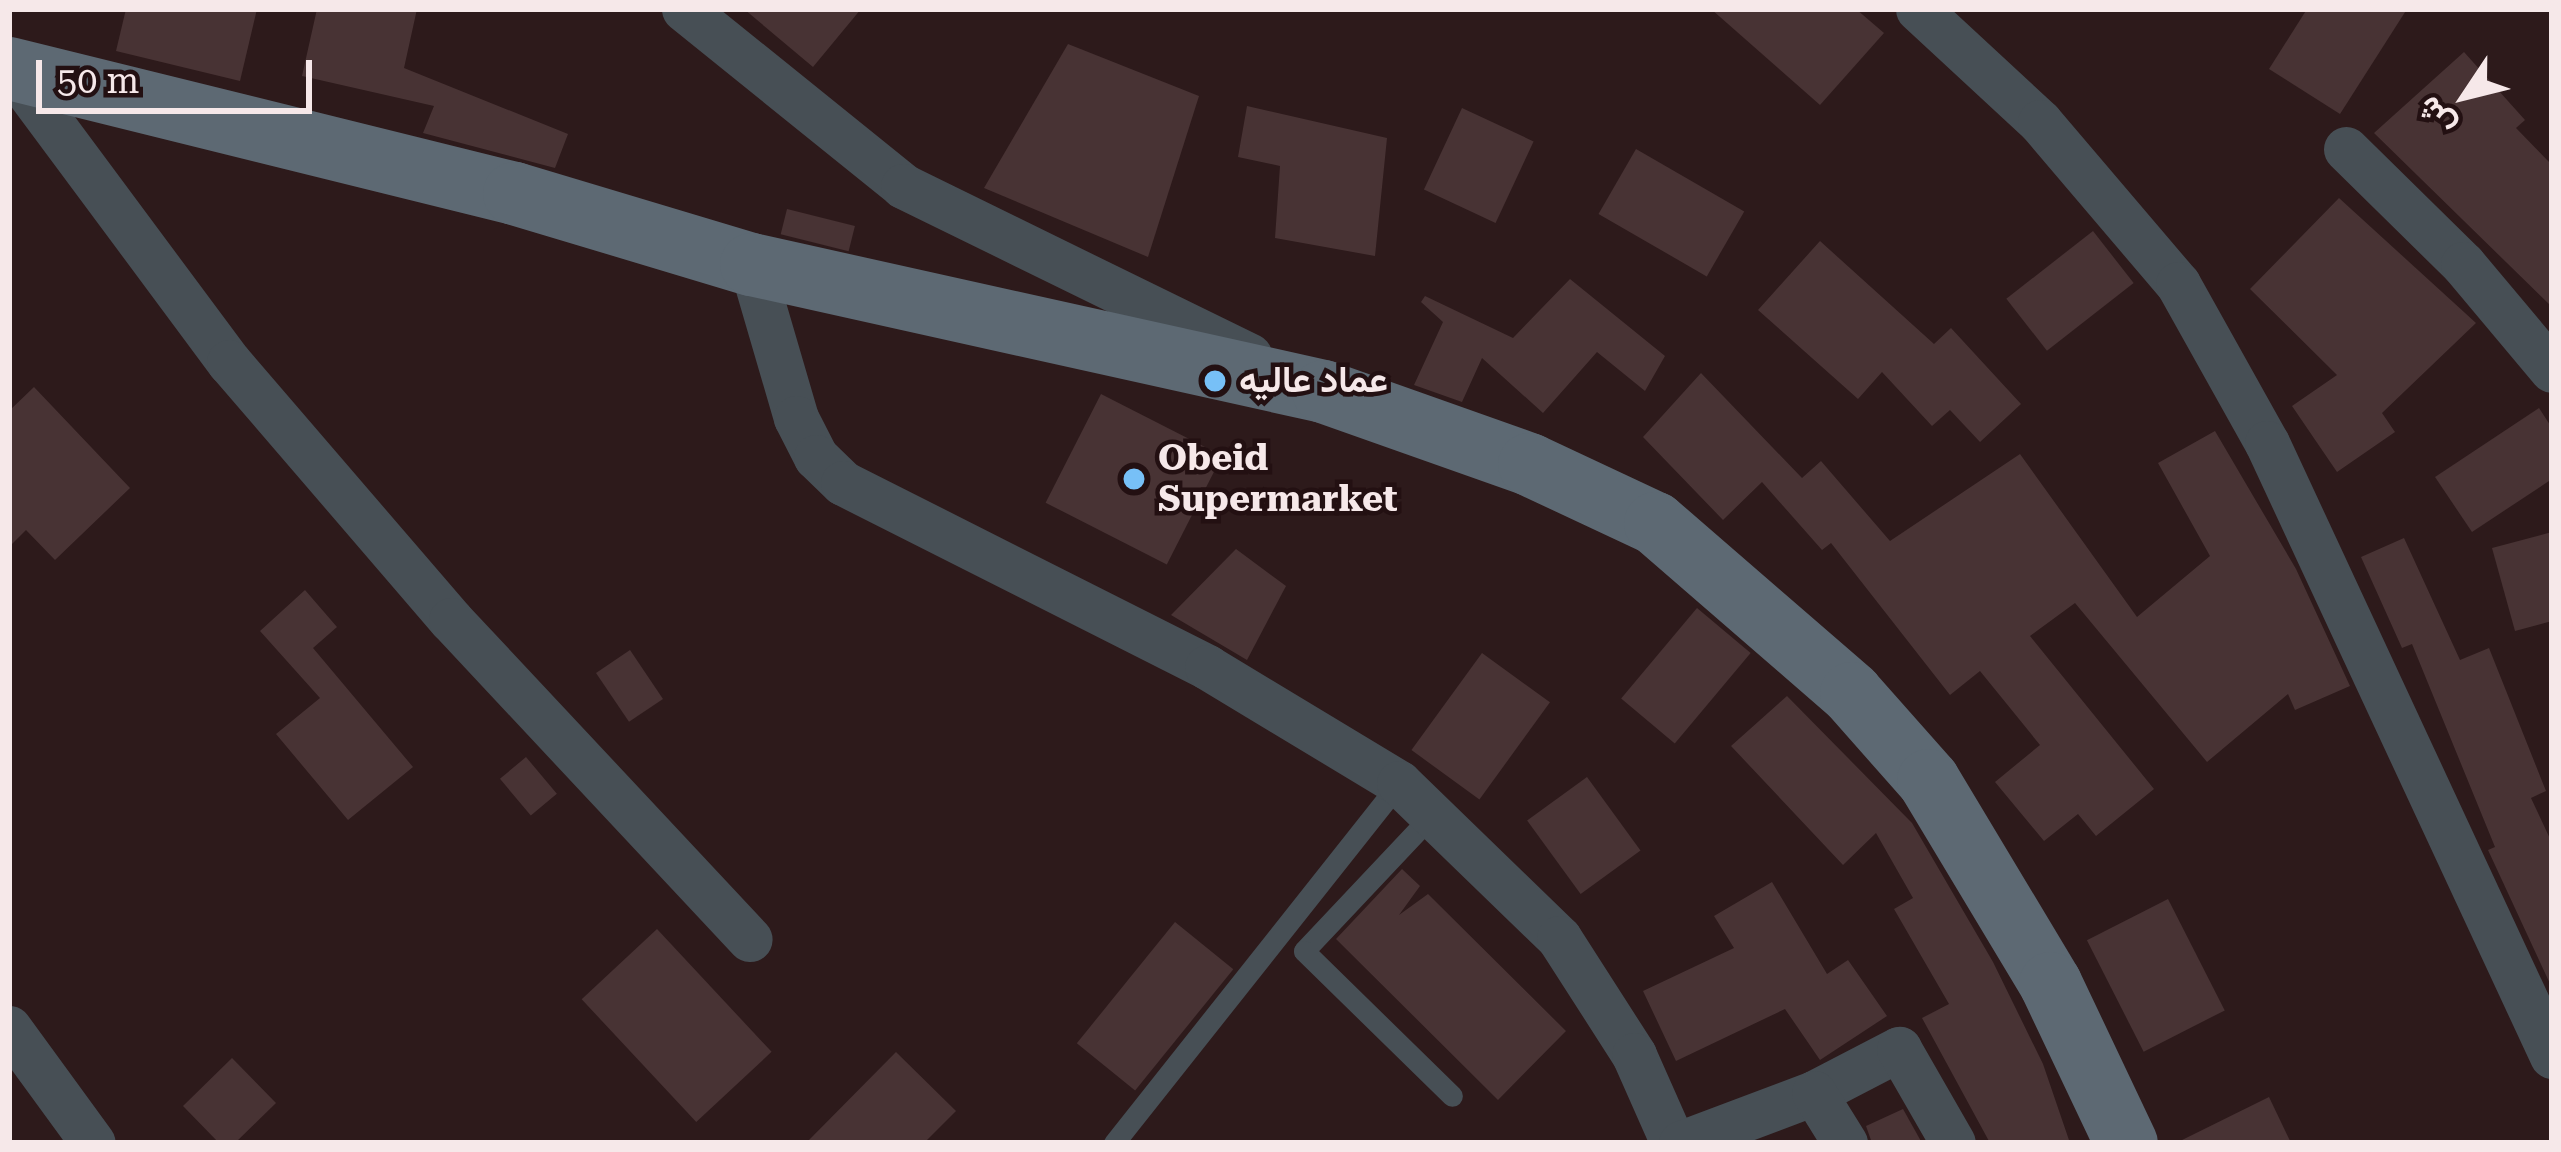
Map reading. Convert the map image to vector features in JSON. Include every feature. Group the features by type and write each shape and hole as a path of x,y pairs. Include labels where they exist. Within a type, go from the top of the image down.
{"main road":[{"path":"10,67 514,193 752,264 1323,391 1529,464 1655,523 1851,693 1928,780 1984,863 2126,1143"}],"street":[{"path":"684,9 903,186 1323,391"},
{"path":"1918,9 2040,122 2178,284 2267,443 2552,1056"},
{"path":"10,67 229,362 452,620 751,939"},
{"path":"2346,149 2463,264 2552,370"},
{"path":"752,264 796,418 817,457 843,483 1207,668 1399,783 1581,968 1634,1055 1677,1143 1814,1093 1899,1049 1953,1143"},
{"path":"9,1028 93,1143"},
{"path":"1814,1093 1845,1143"}],"lane":[{"path":"1114,1143 1399,783"},
{"path":"1432,814 1304,951 1452,1096"}],"building":[{"path":"126,9 257,9 240,81 116,51"},
{"path":"317,9 417,9 404,68 568,134 555,168 423,133 434,106 302,76"},
{"path":"744,9 861,9 813,67"},
{"path":"1711,9 1856,9 1884,33 1820,105"},
{"path":"2307,9 2407,9 2340,114 2269,69"},
{"path":"1068,44 1199,96 1148,257 984,188"},
{"path":"2464,52 2525,120 2516,128 2552,165 2552,307 2374,133"},
{"path":"1247,106 1387,138 1375,256 1275,238 1280,166 1238,157"},
{"path":"1462,108 1534,141 1496,223 1424,190"},
{"path":"1636,149 1744,212 1707,276 1598,214"},
{"path":"2339,198 2476,323 2382,413 2395,432 2337,472 2292,406 2337,375 2250,289"},
{"path":"787,209 855,226 849,251 781,234"},
{"path":"2093,231 2134,283 2047,351 2006,299"},
{"path":"1820,241 1934,344 1951,328 2021,404 1980,442 1950,410 1932,426 1882,372 1858,399 1758,310"},
{"path":"1570,279 1665,356 1645,391 1597,352 1543,413 1482,358 1462,402 1414,385 1443,322 1421,302 1425,296 1513,338"},
{"path":"1701,373 1802,478 1821,461 1890,541 2020,454 2137,617 2210,556 2158,463 2215,431 2296,569 2350,686 2295,710 2288,694 2207,762 2075,603 2030,636 2154,789 2096,836 2078,814 2044,841 1995,782 2040,745 1980,671 1950,695 1831,543 1822,550 1762,482 1723,520 1643,437"},
{"path":"34,387 130,488 55,560 26,530 9,547 9,411"},
{"name":"Obeid Supermarket","path":"1101,394 1222,456 1167,564 1046,503"},
{"path":"2539,408 2552,428 2552,479 2472,532 2435,477"},
{"path":"2552,532 2552,621 2515,631 2492,548"},
{"path":"2404,538 2460,660 2489,648 2546,791 2531,798 2552,843 2552,988 2488,850 2495,847 2412,644 2402,648 2361,557"},
{"path":"1236,549 1286,586 1247,660 1171,615"},
{"path":"305,590 337,627 313,648 413,767 348,820 276,734 320,698 260,631"},
{"path":"1697,608 1751,653 1675,743 1621,698"},
{"path":"630,650 663,699 629,722 596,673"},
{"path":"1482,653 1550,702 1479,799 1411,750"},
{"path":"1787,696 1912,823 1993,962 2043,1064 2070,1143 1990,1143 1922,1018 1949,1004 1894,909 1913,898 1876,833 1843,865 1731,746"},
{"path":"526,757 557,794 531,816 500,779"},
{"path":"1587,777 1640,851 1581,894 1527,820"},
{"path":"1402,869 1420,886 1399,915 1428,894 1566,1031 1498,1100 1336,939"},
{"path":"1772,882 1827,974 1848,960 1887,1016 1820,1060 1785,1009 1676,1061 1643,991 1734,948 1714,916"},
{"path":"2168,899 2225,1010 2144,1052 2087,940"},
{"path":"1175,922 1233,969 1135,1090 1077,1043"},
{"path":"657,929 772,1052 696,1122 582,999"},
{"path":"896,1052 956,1111 924,1143 806,1143"},
{"path":"232,1058 276,1103 235,1143 219,1143 183,1106"},
{"path":"2269,1097 2291,1143 2176,1143"},
{"path":"1903,1109 1922,1143 1872,1143 1866,1126"}],"place":[{"name":"عماد عاليه","path":"1215,381"},
{"name":"Obeid Supermarket","path":"1134,479"}]}
